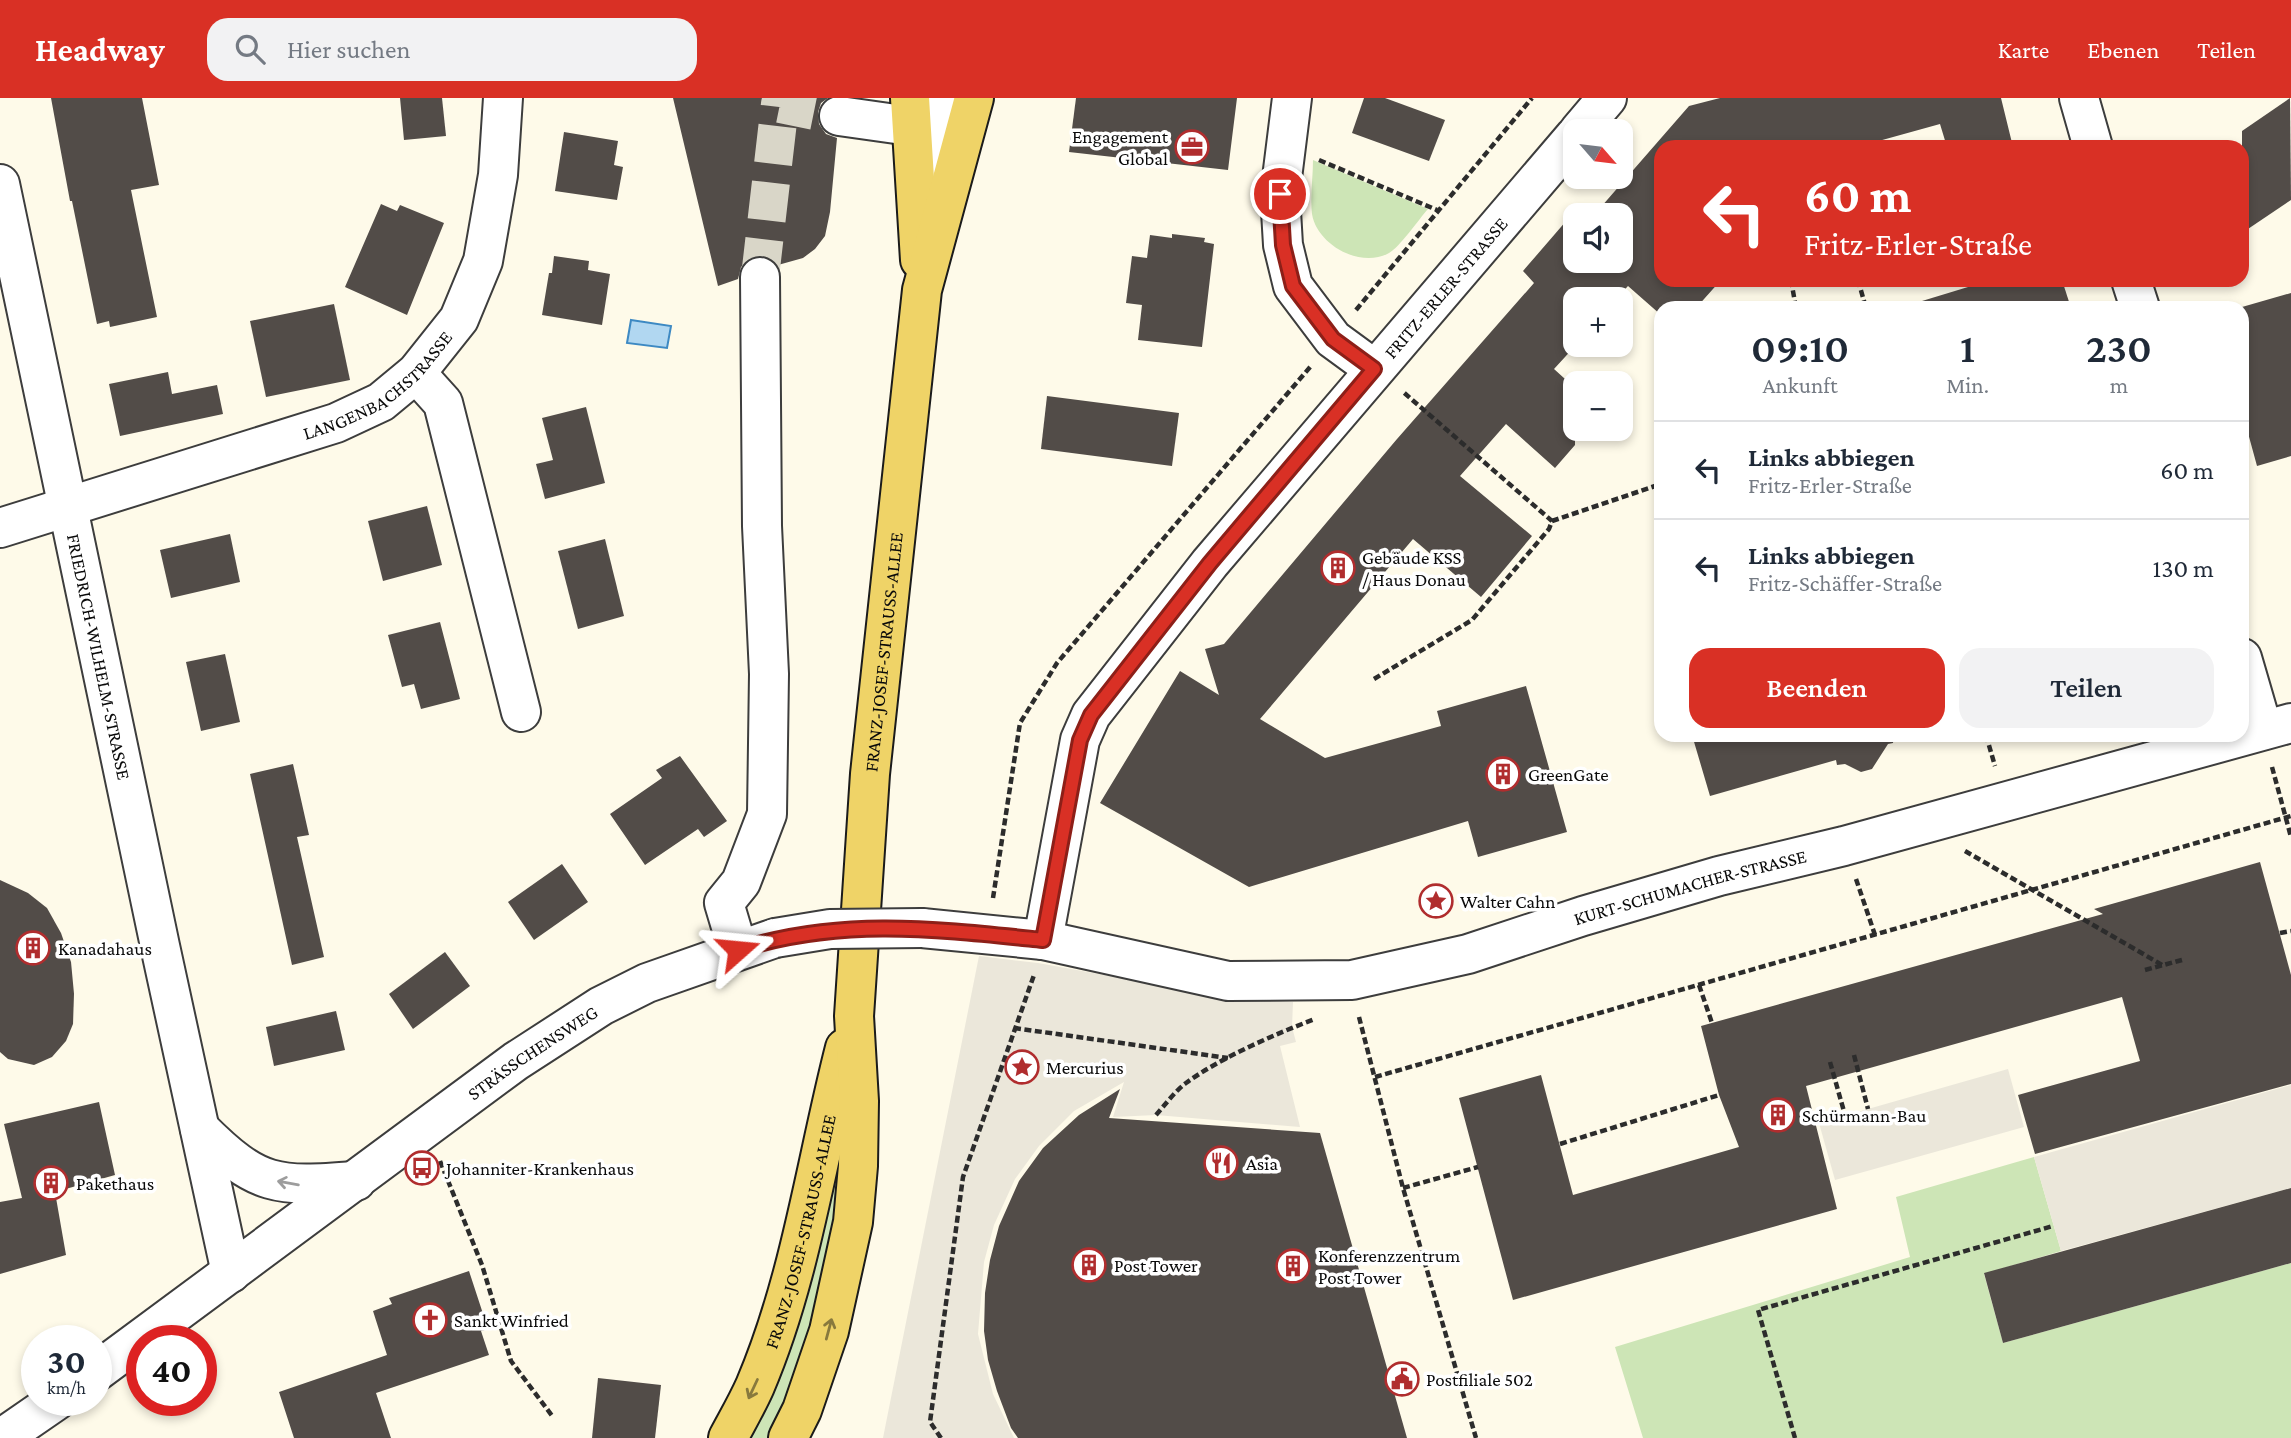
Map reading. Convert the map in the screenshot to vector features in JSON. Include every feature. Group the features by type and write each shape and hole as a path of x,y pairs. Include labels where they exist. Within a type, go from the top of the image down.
{"main road":[{"name":"FRANZ-JOSEF-STRAUSS-ALLEE","path":"788,1438 802,1410 830,1331 853,1222 858,1166 859,1101 854,1016 870,774 922,290 974,98"},
{"name":"FRANZ-JOSEF-STRAUSS-ALLEE","path":"910,112 922,290"},
{"name":"FRANZ-JOSEF-STRAUSS-ALLEE","path":"727,1438 755,1387 777,1328 794,1270 833,1095 854,1016"}],"street":[{"name":"LANGENBACHSTRASSE","path":"0,528 336,423 381,402 416,373 459,319 483,261 498,175 502,98"},
{"name":"FRANZ-JOSEF-STRAUSS-ALLEE","path":"922,290 945,98"},
{"path":"1292,98 1280,194 1283,245 1293,286 1333,339 1374,369"},
{"path":"1589,119 1607,98"},
{"path":"2079,98 2091,140"},
{"path":"839,116 910,112"},
{"name":"FRITZ-ERLER-STRASSE","path":"1040,952 1080,740 1091,715 1210,563 1563,150"},
{"name":"FRIEDRICH-WILHELM-STRASSE","path":"0,184 231,1273"},
{"path":"738,950 724,903 741,882 767,814 769,674 762,526 760,277"},
{"path":"416,373 443,403 521,712"},
{"path":"2249,672 2277,727"},
{"name":"KURT-SCHUMACHER-STRASSE","path":"2249,735 2277,727"},
{"name":"KURT-SCHUMACHER-STRASSE","path":"1040,952 1228,981 1352,980 1468,954 1583,916 1719,876 1857,842 2222,742"},
{"name":"STRÄSSCHENSWEG","path":"112,1359 516,1061 601,1006 647,983 775,938 830,929 922,928 1040,952"},
{"path":"200,1129 229,1158 261,1178 302,1185 356,1181"},
{"path":"2,1438 34,1416"}],"path":[{"path":"991,908 1020,723 1057,663 1282,401 1532,98"},
{"path":"1286,146 1437,210"},
{"path":"1374,369 1552,521"},
{"path":"1552,521 1654,486"},
{"path":"1374,679 1472,620 1549,529 1552,521"},
{"path":"1988,742 1996,770"},
{"path":"2273,772 2288,817 2291,837"},
{"path":"1375,1077 2288,817"},
{"path":"1975,856 2164,966"},
{"path":"1858,887 1875,934"},
{"path":"2280,933 2291,930"},
{"path":"941,1438 930,1422 963,1177 1040,952"},
{"path":"2145,970 2182,960"},
{"path":"1699,985 1712,1023"},
{"path":"1355,1005 1403,1188 1476,1438"},
{"path":"1014,1028 1228,1058"},
{"path":"1156,1115 1185,1084 1228,1058 1292,1028"},
{"path":"1854,1055 1868,1109"},
{"path":"1830,1062 1845,1115"},
{"path":"1560,1144 1718,1095"},
{"path":"441,1163 481,1265 511,1361 553,1417"},
{"path":"1403,1188 1478,1167"},
{"path":"1795,1438 1758,1310 2053,1226"}],"green space":[{"path":"1313,160 1428,209 1389,253 1366,258 1342,251 1322,235 1312,214"},
{"path":"2034,1157 2061,1251 1984,1274 2003,1343 2291,1263 2291,1438 1643,1438 1615,1347 1910,1257 1896,1197"},
{"path":"838,1161 841,1161 831,1233 808,1338 783,1405 767,1438 748,1438"}],"shaded area":[{"path":"979,956 1038,963 1226,997 1293,1002 1292,1027 1296,1042 1280,1046 1300,1127 1156,1115 1113,1117 1124,1082 1074,1111 1039,1146 1015,1179 994,1225 984,1262 978,1334 993,1394 1014,1438 883,1438"},
{"path":"2008,1069 2024,1127 1835,1180 1819,1123"},
{"path":"2291,1085 2291,1188 2061,1251 2034,1157"}],"water":[{"path":"631,320 671,326 667,348 627,343"}],"building":[{"path":"51,98 142,98 159,185 131,190 157,317 110,327 109,321 97,324"},
{"path":"400,98 442,98 446,136 404,140"},
{"path":"673,98 828,98 821,103 818,112 819,124 826,134 837,138 830,212 825,236 815,249 803,258 778,265 770,258 760,255 750,258 741,267 738,279 718,286"},
{"path":"1076,98 1237,98 1228,170 1069,152"},
{"path":"1364,98 1385,98 1445,120 1429,161 1352,133"},
{"path":"1720,98 2001,98 2011,140 1945,140 1940,124 1882,140 1659,140 1689,106"},
{"path":"2290,98 2291,200 2249,228 2249,140 2242,140 2242,131"},
{"path":"564,132 618,141 614,165 623,167 617,200 555,191"},
{"path":"1654,146 1654,287 1715,287 1702,301 1654,301 1654,309 1633,290 1633,287 1563,287 1565,357 1554,369 1563,377 1563,441 1575,441 1575,445 1555,468 1506,424 1460,476 1532,536 1481,597 1413,539 1260,719 1325,758 1441,726 1437,711 1526,686 1567,832 1478,857 1468,821 1249,887 1100,803 1180,671 1219,695 1205,649 1224,644 1397,439 1534,283 1523,271 1563,225 1563,273 1633,273 1633,203 1604,203 1617,189 1633,189 1633,170"},
{"path":"381,204 397,211 400,205 444,223 407,315 345,287"},
{"path":"1172,234 1205,238 1204,242 1214,244 1202,347 1138,340 1142,305 1126,303 1132,256 1147,258 1150,235 1172,238"},
{"path":"554,256 589,261 588,270 610,274 602,325 542,315"},
{"path":"1968,287 2064,287 2069,301 1922,301"},
{"path":"2291,293 2291,456 2257,466 2249,437 2249,305"},
{"path":"334,304 350,380 266,397 250,321"},
{"path":"168,372 172,394 217,385 223,414 120,436 109,384"},
{"path":"1047,396 1179,413 1172,466 1041,449"},
{"path":"586,407 605,483 545,499 536,464 553,460 542,418"},
{"path":"427,506 442,565 383,581 368,521"},
{"path":"230,534 240,582 171,598 160,550"},
{"path":"605,539 624,616 578,629 558,551"},
{"path":"440,622 460,699 421,709 414,684 402,687 388,635"},
{"path":"225,654 240,722 201,731 186,662"},
{"path":"1694,742 1893,742 1888,744 1872,769 1861,772 1845,764 1837,765 1836,760 1710,796"},
{"path":"680,756 727,821 704,837 698,829 645,865 610,814 662,778 656,770"},
{"path":"293,764 309,835 297,837 324,957 292,965 250,774"},
{"path":"2260,862 2291,975 2291,1084 2035,1154 2018,1095 2140,1061 2122,997 1806,1086 1837,1209 1513,1300 1459,1098 1541,1075 1573,1195 1739,1147 1719,1095 1701,1026 2103,914 2094,909"},
{"path":"562,864 588,902 534,940 508,902"},
{"name":"Kanadahaus","path":"0,880 28,893 47,908 61,933 71,962 73,1024 66,1041 52,1057 34,1065 8,1059 0,1052"},
{"path":"445,952 470,986 413,1029 389,994"},
{"path":"336,1011 345,1050 274,1066 266,1027"},
{"path":"1120,1089 1109,1118 1320,1133 1407,1438 1018,1438 1011,1428 997,1391 988,1360 984,1331 985,1293 999,1226 1019,1181 1043,1148 1079,1115"},
{"name":"Pakethaus","path":"99,1102 115,1175 55,1192 66,1255 0,1274 0,1202 22,1198 4,1124"},
{"path":"2291,1188 2291,1263 2003,1343 1984,1273"},
{"path":"469,1271 488,1329 481,1331 489,1355 376,1393 391,1438 294,1438 279,1392 387,1355 373,1311 392,1304 389,1298"},
{"path":"598,1378 661,1385 655,1438 592,1438"}],"tunnel":[{"path":"760,277 780,104 839,116"}],"place":[{"name":"Engagement Global","path":"1192,147"},
{"name":"Gebäude KSS / Haus Donau","path":"1338,568"},
{"name":"GreenGate","path":"1503,774"},
{"name":"Walter Cahn","path":"1436,901"},
{"name":"Kanadahaus","path":"33,948"},
{"name":"Mercurius","path":"1022,1067"},
{"name":"Schürmann-Bau","path":"1778,1115"},
{"name":"Asia","path":"1221,1163"},
{"name":"Johanniter-Krankenhaus","path":"422,1168"},
{"name":"Pakethaus","path":"51,1183"},
{"name":"Post Tower","path":"1089,1265"},
{"name":"Konferenzzentrum Post Tower","path":"1293,1266"},
{"name":"Sankt Winfried","path":"430,1320"},
{"name":"Postfiliale 502","path":"1402,1379"}],"route":[{"path":"738,950 775,938 830,929 881,927 922,928 1043,940 1080,740 1091,715 1210,563 1374,369 1333,339 1293,286 1283,245 1280,194"}]}
